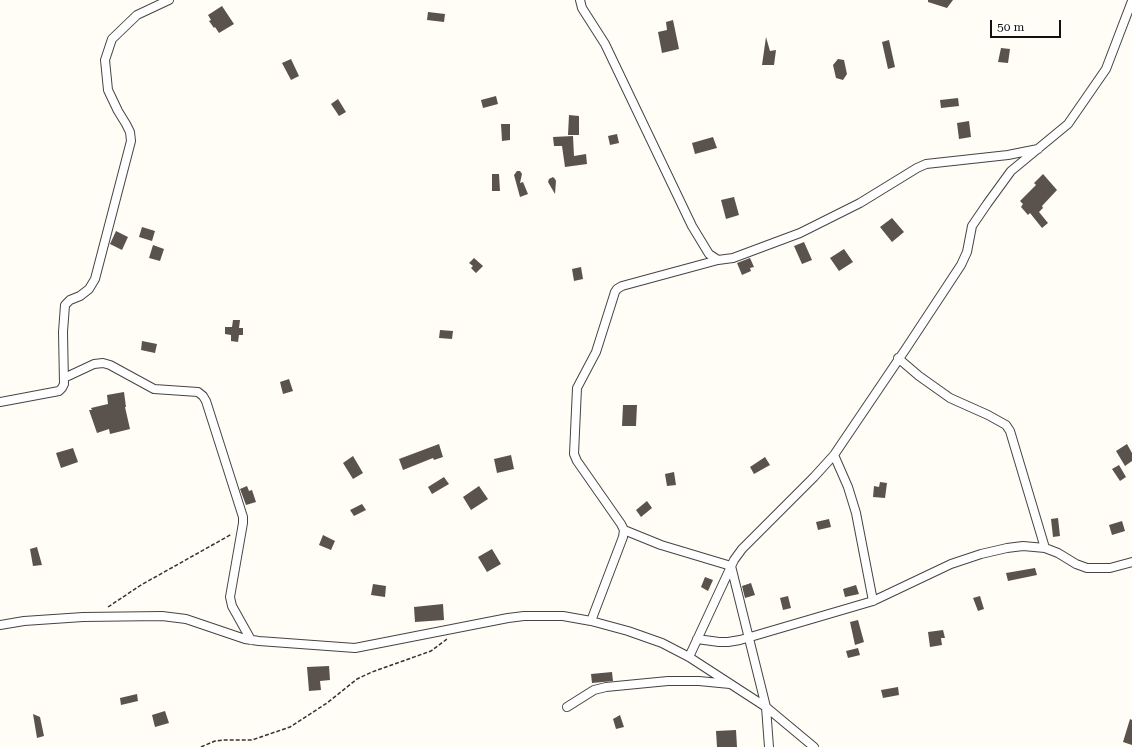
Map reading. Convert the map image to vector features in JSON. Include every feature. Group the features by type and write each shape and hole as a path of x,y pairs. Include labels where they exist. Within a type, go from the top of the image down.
{"street":[{"path":"0,402 59,390 62,388 64,378 63,332 65,305 70,300 80,296 89,289 95,279 131,141 130,132 108,90 104,60 112,39 137,15 169,0"},
{"path":"580,0 582,8 605,44 692,226 709,254 718,260"},
{"path":"689,657 731,566 742,549 834,455 961,265 967,252 971,229 987,204 1011,171 1068,124 1106,68 1132,1"},
{"path":"592,621 623,537 624,530 577,461 574,454 577,388 596,352 617,289 622,286 718,260 734,258 800,233 860,203 926,164 1008,155 1038,148"},
{"path":"898,358 919,376 950,398 1006,425 1010,431 1045,548"},
{"path":"64,378 94,364 103,363 110,365 154,389 198,392 203,396 206,401 243,517 243,528 230,597 232,606 251,640"},
{"path":"834,455 848,487 856,513 873,602"},
{"path":"624,530 661,545 731,566"},
{"path":"697,639 728,642 748,638 873,602 945,567 981,554 1007,548 1023,546 1045,548 1087,568 1110,568 1132,562"},
{"path":"731,566 766,707 769,747"},
{"path":"0,625 24,621 94,617 162,616 186,619 251,640 355,648 494,620 519,617 563,616 614,626 646,637 689,657 766,707 814,747"},
{"path":"567,707 599,688 620,685 683,681 731,684"}],"path":[{"path":"94,617 141,585 243,528"},
{"path":"201,747 215,741 252,740 290,727 327,703 357,679 372,672 431,651 448,638"}],"building":[{"path":"928,0 953,0 947,8 928,2"},
{"path":"222,6 234,24 219,33 209,21 211,20 208,15"},
{"path":"428,12 445,14 444,22 427,20"},
{"path":"673,20 679,49 662,53 658,32 667,30 666,22"},
{"path":"766,37 770,51 776,50 774,65 762,65"},
{"path":"889,40 895,67 888,69 882,42"},
{"path":"1001,48 1010,49 1008,63 998,62"},
{"path":"291,59 299,76 291,80 282,63"},
{"path":"838,59 844,60 847,74 843,80 836,78 833,65"},
{"path":"496,96 498,104 483,108 481,100"},
{"path":"958,98 959,106 941,108 940,100"},
{"path":"338,99 346,112 339,116 331,104"},
{"path":"569,115 579,116 579,135 568,135"},
{"path":"969,121 971,137 959,139 957,123"},
{"path":"501,124 510,124 510,140 502,141"},
{"path":"617,134 619,143 610,145 608,136"},
{"path":"573,136 574,156 586,154 587,164 565,167 562,146 554,146 553,137"},
{"path":"713,137 717,148 695,154 692,143"},
{"path":"517,171 520,171 522,174 520,183 523,182 528,194 520,197 514,175"},
{"path":"492,174 499,174 500,191 492,191"},
{"path":"1043,174 1057,190 1042,206 1043,208 1039,212 1048,223 1042,228 1030,213 1028,215 1021,207 1023,204 1020,201 1036,185 1034,183"},
{"path":"553,177 556,181 555,194 548,182 549,179"},
{"path":"734,197 739,215 726,219 721,200"},
{"path":"892,218 904,232 892,242 880,227"},
{"path":"142,227 155,231 152,241 139,237"},
{"path":"116,231 128,237 122,250 110,244"},
{"path":"804,242 812,260 802,264 794,246"},
{"path":"153,245 164,249 160,261 149,258"},
{"path":"844,249 853,262 839,271 830,258"},
{"path":"474,258 483,266 476,273 471,268 473,266 469,263"},
{"path":"750,258 754,267 750,268 751,271 742,275 737,263"},
{"path":"581,267 583,279 574,281 572,269"},
{"path":"233,320 240,320 239,328 243,328 243,335 239,335 238,342 231,341 231,335 225,334 225,327 232,327"},
{"path":"440,330 453,331 452,339 439,338"},
{"path":"142,341 157,344 155,353 141,350"},
{"path":"289,379 293,391 283,394 280,382"},
{"path":"124,392 125,407 130,429 110,434 109,429 97,433 89,410 92,410 91,408 108,404 107,395"},
{"path":"623,405 637,405 636,426 622,426"},
{"path":"439,444 443,457 434,460 433,458 403,470 399,459"},
{"path":"1127,444 1132,453 1132,461 1125,466 1116,451"},
{"path":"73,448 78,462 61,468 56,453"},
{"path":"511,455 514,469 497,473 494,459"},
{"path":"353,456 363,473 353,479 343,463"},
{"path":"765,457 770,465 754,474 750,467"},
{"path":"1119,465 1126,477 1120,481 1112,469"},
{"path":"674,472 676,485 667,486 665,474"},
{"path":"444,477 449,484 432,494 428,487"},
{"path":"880,482 887,483 885,498 873,497 874,486 879,487"},
{"path":"247,486 249,491 252,490 256,502 246,505 240,489"},
{"path":"479,486 488,499 471,510 463,497"},
{"path":"647,501 652,508 641,517 636,510"},
{"path":"362,504 366,510 354,516 350,510"},
{"path":"1058,518 1060,536 1053,537 1051,519"},
{"path":"829,519 831,527 818,530 816,522"},
{"path":"1122,521 1125,531 1112,535 1109,525"},
{"path":"323,535 335,541 331,550 319,545"},
{"path":"37,547 42,565 33,566 30,549"},
{"path":"492,549 501,564 487,572 478,557"},
{"path":"1035,568 1037,575 1008,581 1006,573"},
{"path":"705,577 713,580 708,591 701,587"},
{"path":"751,583 755,595 745,598 742,586"},
{"path":"373,584 386,586 385,597 371,595"},
{"path":"856,585 859,594 845,597 843,589"},
{"path":"788,596 791,608 783,610 780,598"},
{"path":"980,596 984,609 978,611 973,598"},
{"path":"443,604 444,620 415,622 414,607"},
{"path":"858,620 864,642 855,645 850,622"},
{"path":"943,630 945,638 941,638 942,645 930,647 928,632"},
{"path":"858,648 860,655 848,658 846,651"},
{"path":"329,666 330,680 320,681 321,690 309,691 307,667"},
{"path":"612,672 613,681 592,683 591,674"},
{"path":"898,687 899,695 883,698 881,690"},
{"path":"137,694 138,701 121,705 120,698"},
{"path":"165,711 169,723 155,727 152,715"},
{"path":"33,714 40,717 44,736 37,738"},
{"path":"620,715 624,727 616,729 613,719"},
{"path":"1130,719 1132,720 1132,745 1123,742"},
{"path":"736,730 737,747 717,747 716,731"}]}
